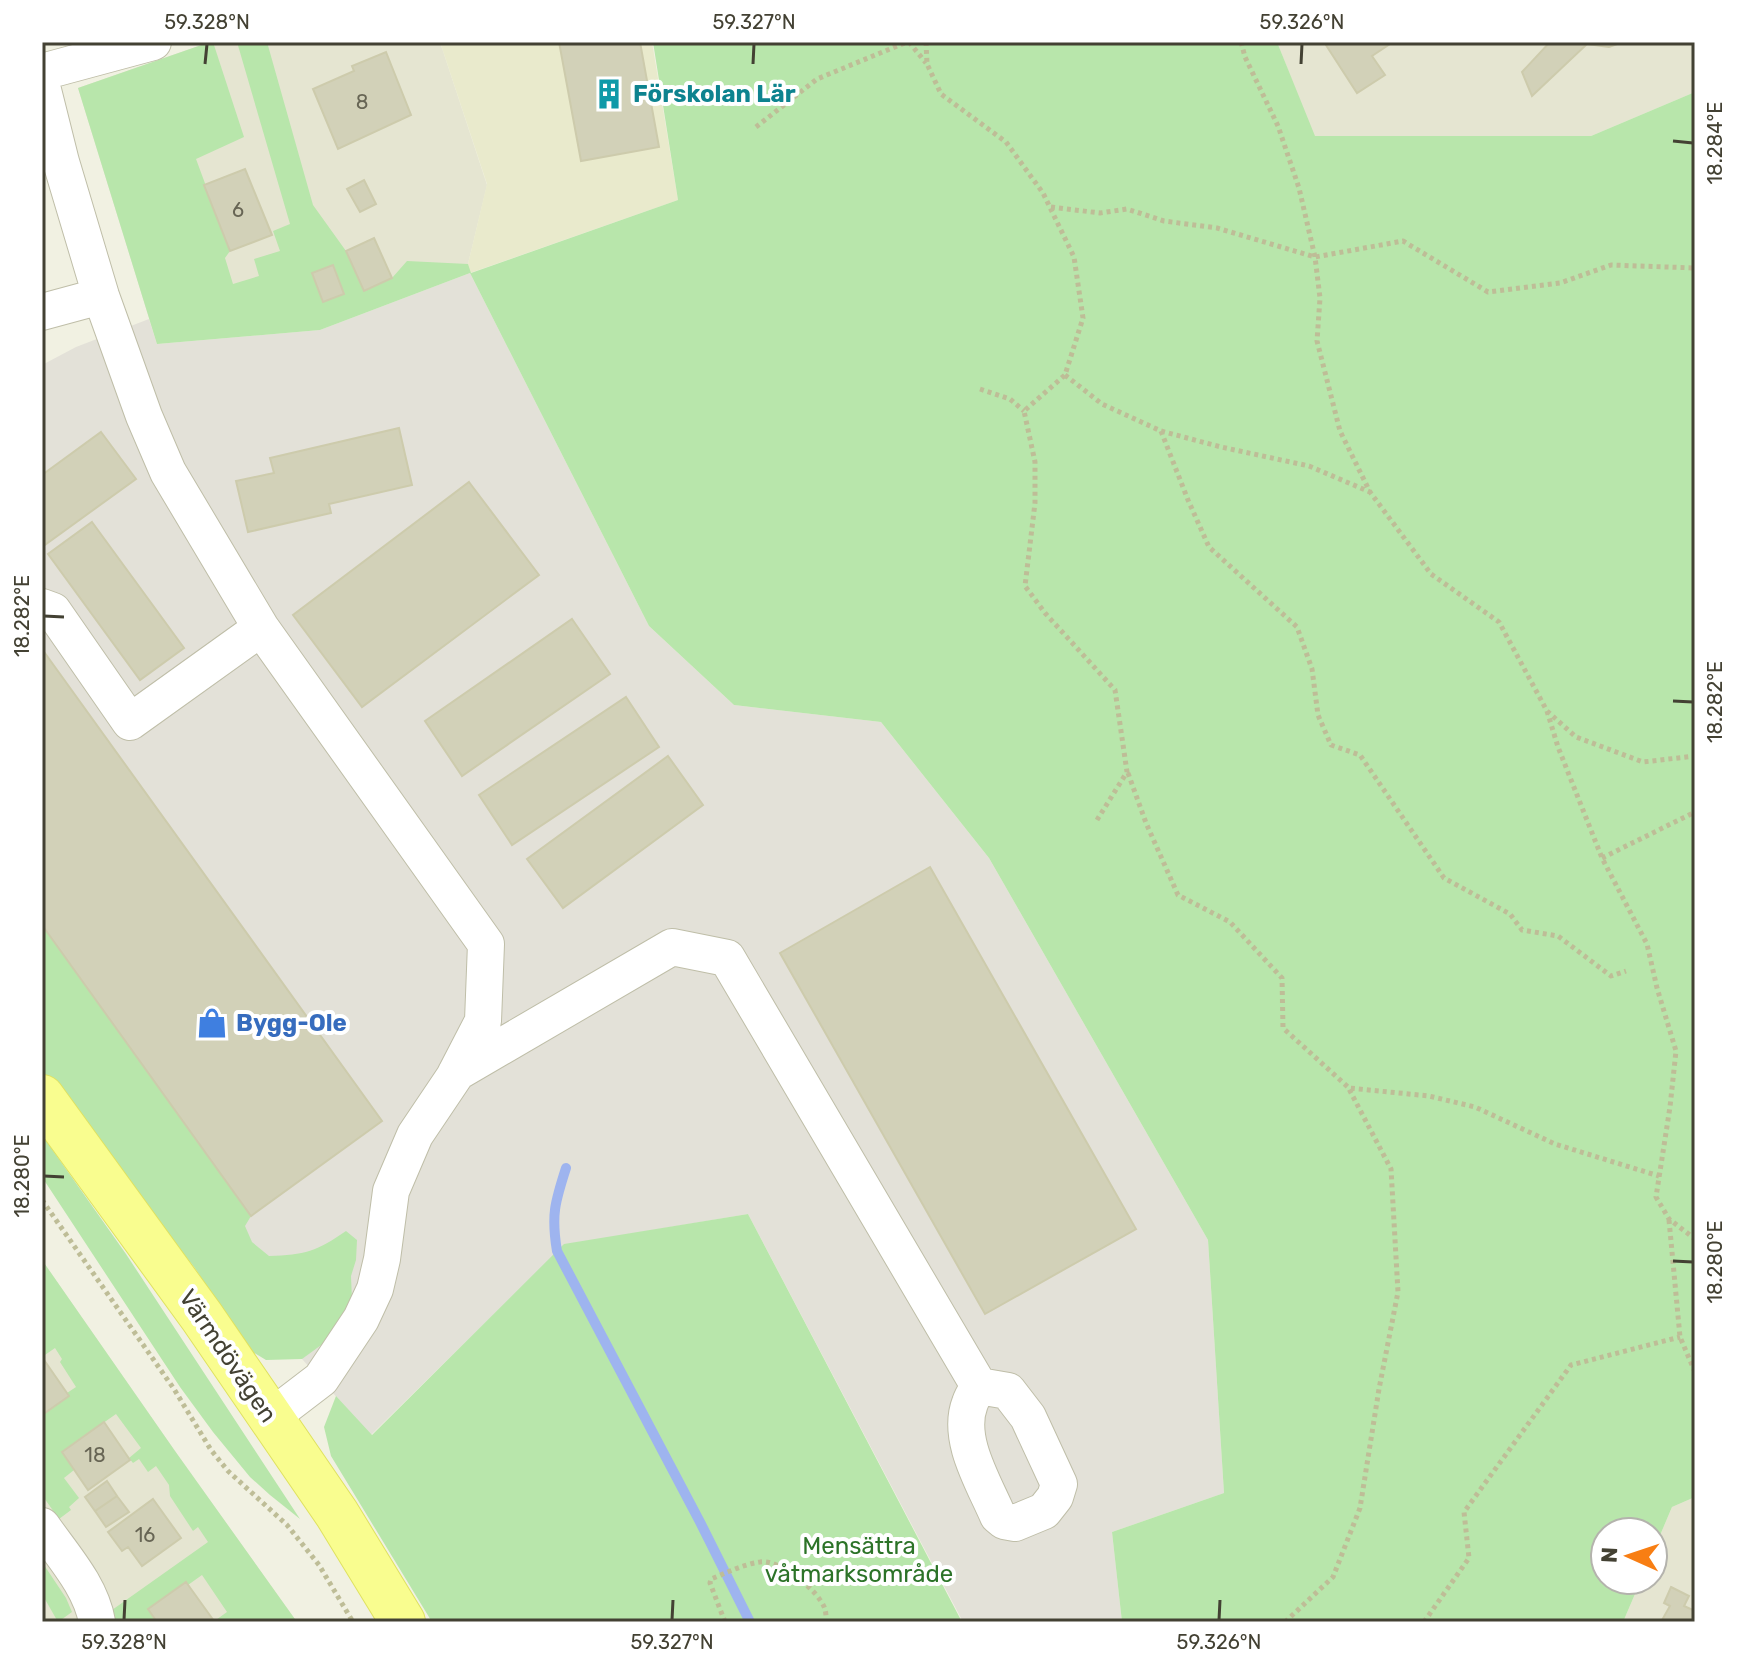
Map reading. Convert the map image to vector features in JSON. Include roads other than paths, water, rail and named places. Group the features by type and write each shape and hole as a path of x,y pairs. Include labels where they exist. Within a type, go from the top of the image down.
{"main road":[{"name":"Värmdövägen","path":"42,1097 193,1304 337,1514 403,1622"}],"street":[{"path":"42,72 153,42"},
{"path":"42,86 101,296 144,416 168,472 261,628 486,944 483,1021 456,1073 415,1135 391,1191 375,1289 361,1319 321,1379 270,1418"},
{"path":"42,312 101,296"},
{"path":"42,607 53,611 130,722 261,628"},
{"path":"456,1073 672,947 727,958 979,1386"},
{"path":"42,1526 81,1582 94,1606 97,1622"}],"waterway":[{"path":"566,1168 555,1209 557,1251 750,1622"}],"place":[{"name":"Förskolan Lär","path":"609,94"},
{"name":"Bygg-Ole","path":"212,1023"}],"park label":[{"name":"Mensättra våtmarksområde","path":"859,1560"}]}
